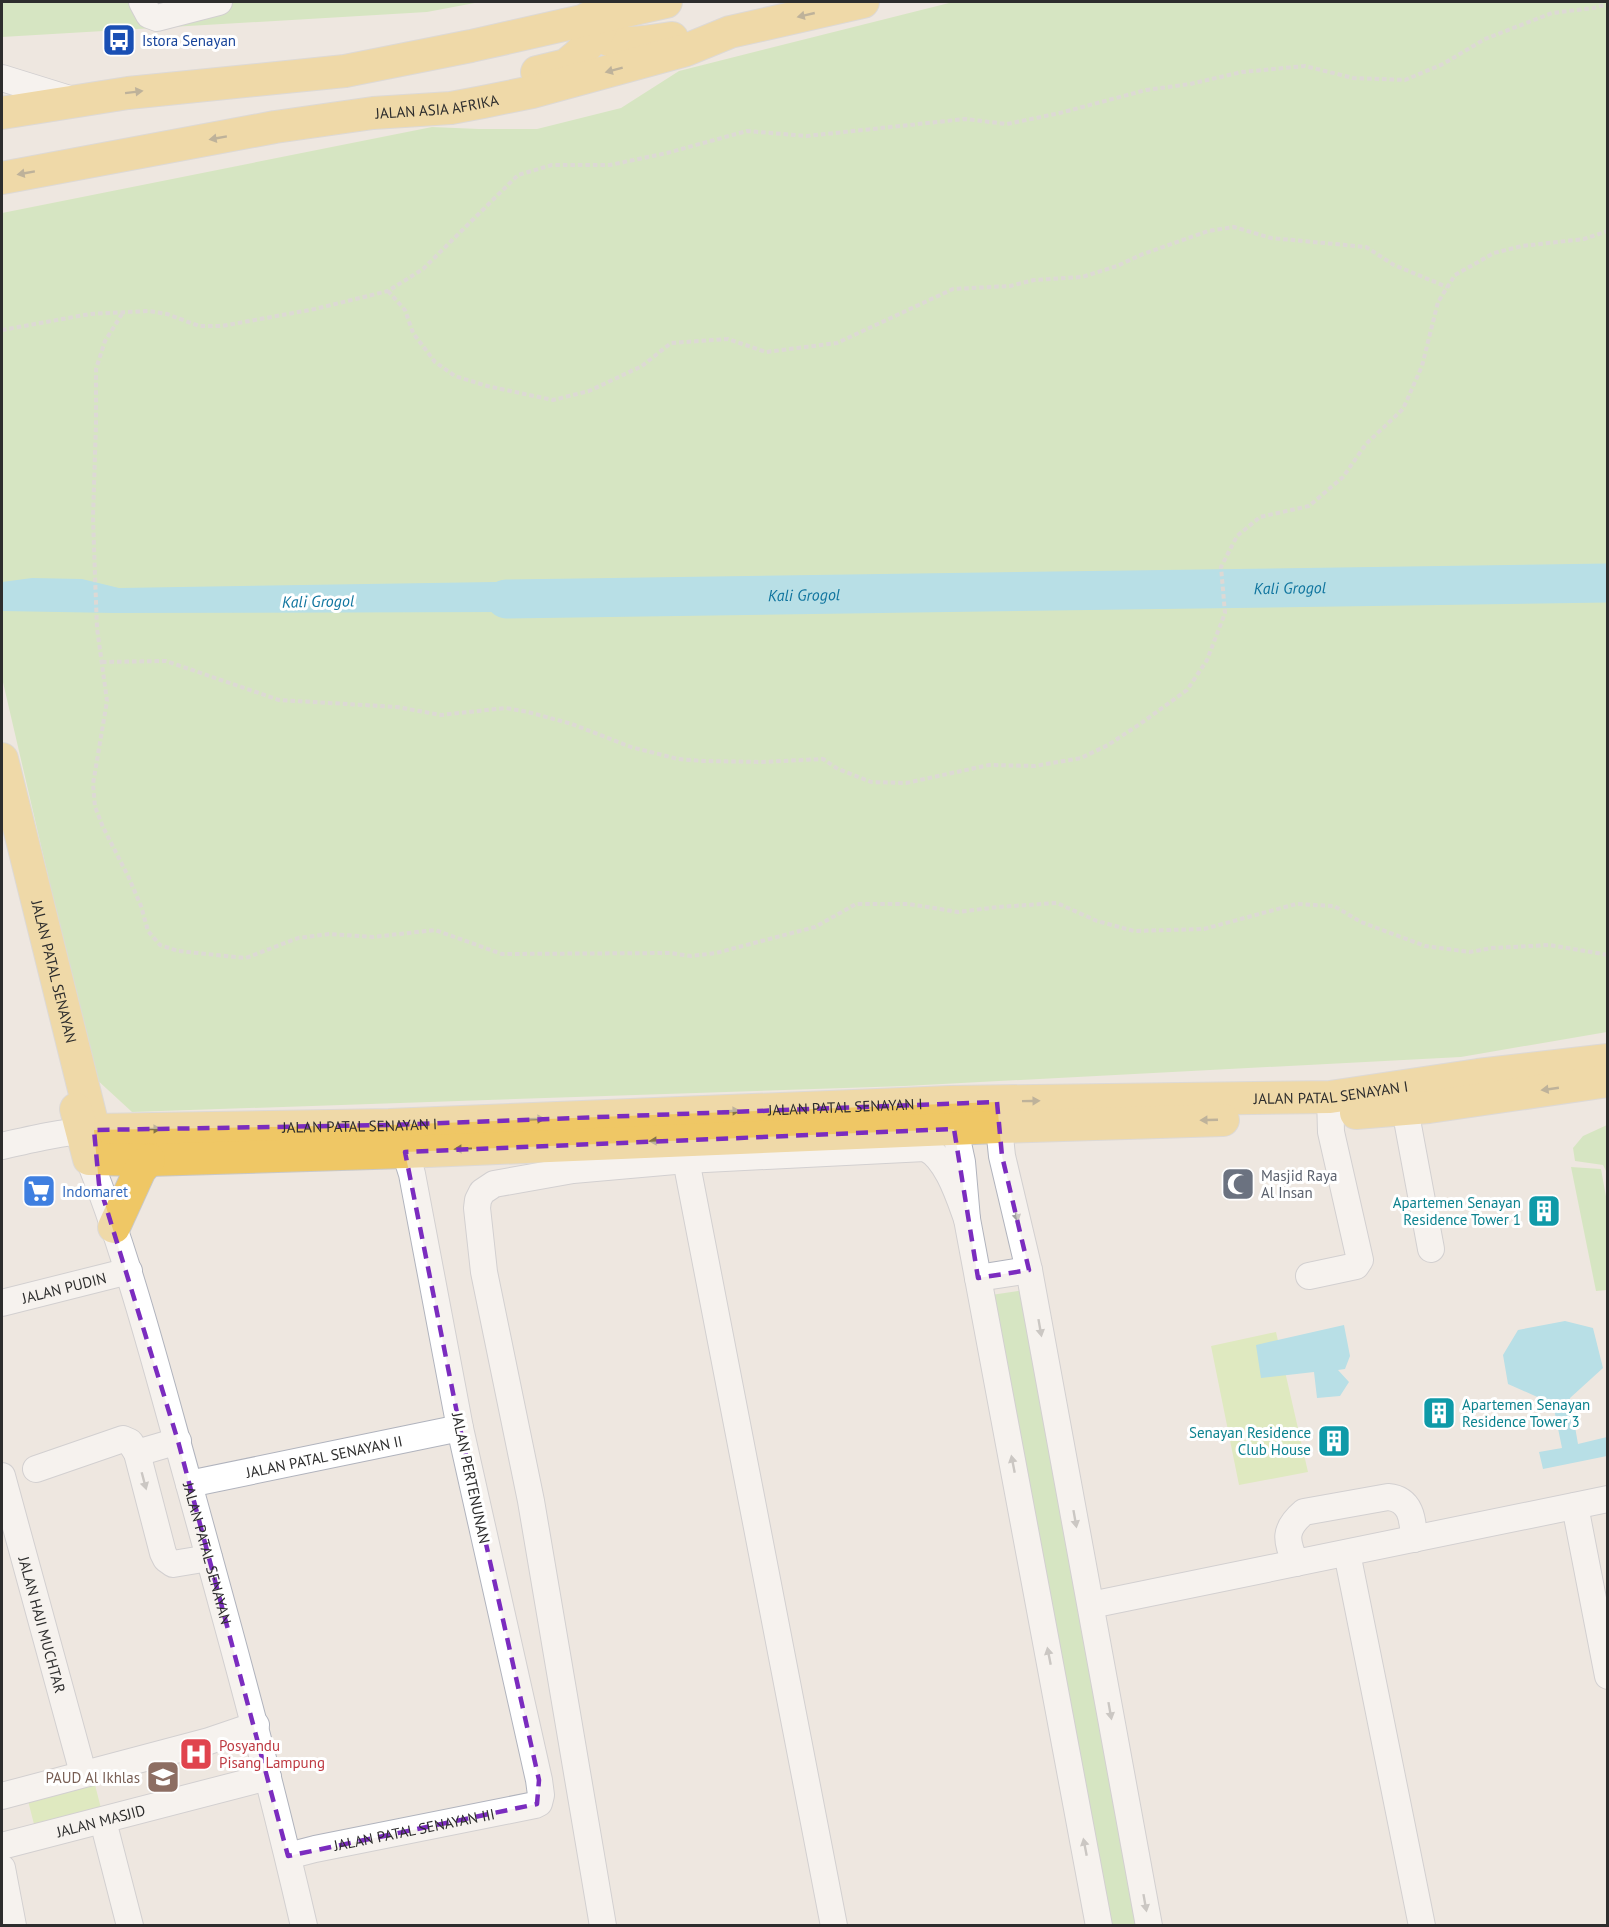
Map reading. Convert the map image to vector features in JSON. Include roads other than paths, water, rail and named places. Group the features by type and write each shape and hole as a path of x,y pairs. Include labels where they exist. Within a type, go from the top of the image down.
{"main road":[{"path":"216,83 290,61 427,40 534,20 558,8 592,12 666,2"},
{"name":"JALAN ASIA AFRIKA","path":"2,178 275,127 373,113 451,108 532,92 686,50 730,32 863,2"},
{"path":"592,12 609,40 627,43 730,32"},
{"path":"373,113 420,99 566,65 592,12"},
{"path":"2,113 128,93 216,83 295,82 321,79 331,83 335,92 332,99 275,127"},
{"name":"JALAN PATAL SENAYAN","path":"2,759 92,1153"},
{"name":"JALAN PATAL SENAYAN","path":"2,827 92,1153"},
{"name":"JALAN PATAL SENAYAN I","path":"1330,1107 1478,1076 1608,1060"},
{"name":"JALAN PATAL SENAYAN I","path":"92,1153 149,1160 405,1152 998,1114 1330,1107 1405,1109 1608,1081"},
{"name":"JALAN PATAL SENAYAN I","path":"92,1153 389,1125 952,1116"},
{"path":"114,1227 140,1170 149,1160"}],"street":[{"path":"142,2 149,15 157,18 219,2"},
{"path":"2,78 77,101"},
{"path":"1309,1276 1356,1266 1360,1260 1331,1132 1330,1107"},
{"path":"1405,1109 1431,1249"},
{"path":"998,1114 1002,1156 1029,1270 1149,1926"},
{"path":"952,1116 962,1162 967,1219 1099,1926"},
{"path":"2,1146 55,1134 92,1153"},
{"path":"603,1926 531,1501 484,1272 477,1208 482,1192 494,1184 573,1170 686,1160 925,1148 938,1156 956,1190 967,1219"},
{"name":"JALAN PERTENUNAN","path":"405,1152 412,1174 460,1428 539,1780 541,1795 539,1803"},
{"name":"JALAN PATAL SENAYAN","path":"92,1153 178,1441 256,1725 304,1926"},
{"path":"686,1160 834,1926"},
{"path":"978,1278 1029,1270"},
{"name":"JALAN PUDIN","path":"2,1303 129,1271"},
{"name":"JALAN PATAL SENAYAN II","path":"189,1484 460,1428"},
{"path":"36,1469 123,1439 130,1442 137,1454 166,1559 173,1564 209,1558"},
{"path":"137,1454 178,1441"},
{"name":"JALAN HAJI MUCHTAR","path":"2,1476 83,1773"},
{"path":"1296,1563 1290,1550 1287,1534 1293,1521 1304,1512 1388,1497 1397,1498 1410,1514 1414,1539"},
{"path":"1090,1605 1608,1499"},
{"path":"1575,1506 1608,1676"},
{"path":"1347,1552 1422,1926"},
{"path":"2,1796 209,1741 256,1725"},
{"name":"JALAN MASJID","path":"2,1846 268,1777"},
{"name":"JALAN PATAL SENAYAN III","path":"288,1856 315,1848 539,1803"},
{"path":"103,1821 130,1926"},
{"path":"2,1868 13,1926"}],"water":[{"path":"32,578 82,579 119,588 560,581 559,612 2,611 2,582"},
{"path":"1565,1321 1593,1328 1603,1368 1570,1398 1578,1444 1607,1437 1607,1456 1543,1469 1539,1452 1562,1448 1553,1404 1508,1384 1503,1355 1518,1330"},
{"path":"1344,1325 1350,1356 1345,1369 1338,1370 1349,1382 1340,1396 1317,1398 1314,1372 1261,1378 1256,1345"}],"waterway":[{"name":"Kali Grogol","path":"506,599 1608,583"}],"place":[{"name":"Istora Senayan","path":"119,40"},
{"name":"Masjid Raya Al Insan","path":"1238,1184"},
{"name":"Indomaret","path":"39,1191"},
{"name":"Apartemen Senayan Residence Tower 1","path":"1544,1211"},
{"name":"Apartemen Senayan Residence Tower 3","path":"1439,1413"},
{"name":"Senayan Residence Club House","path":"1334,1441"},
{"name":"Posyandu Pisang Lampung","path":"196,1754"},
{"name":"PAUD Al Ikhlas","path":"163,1777"}]}
